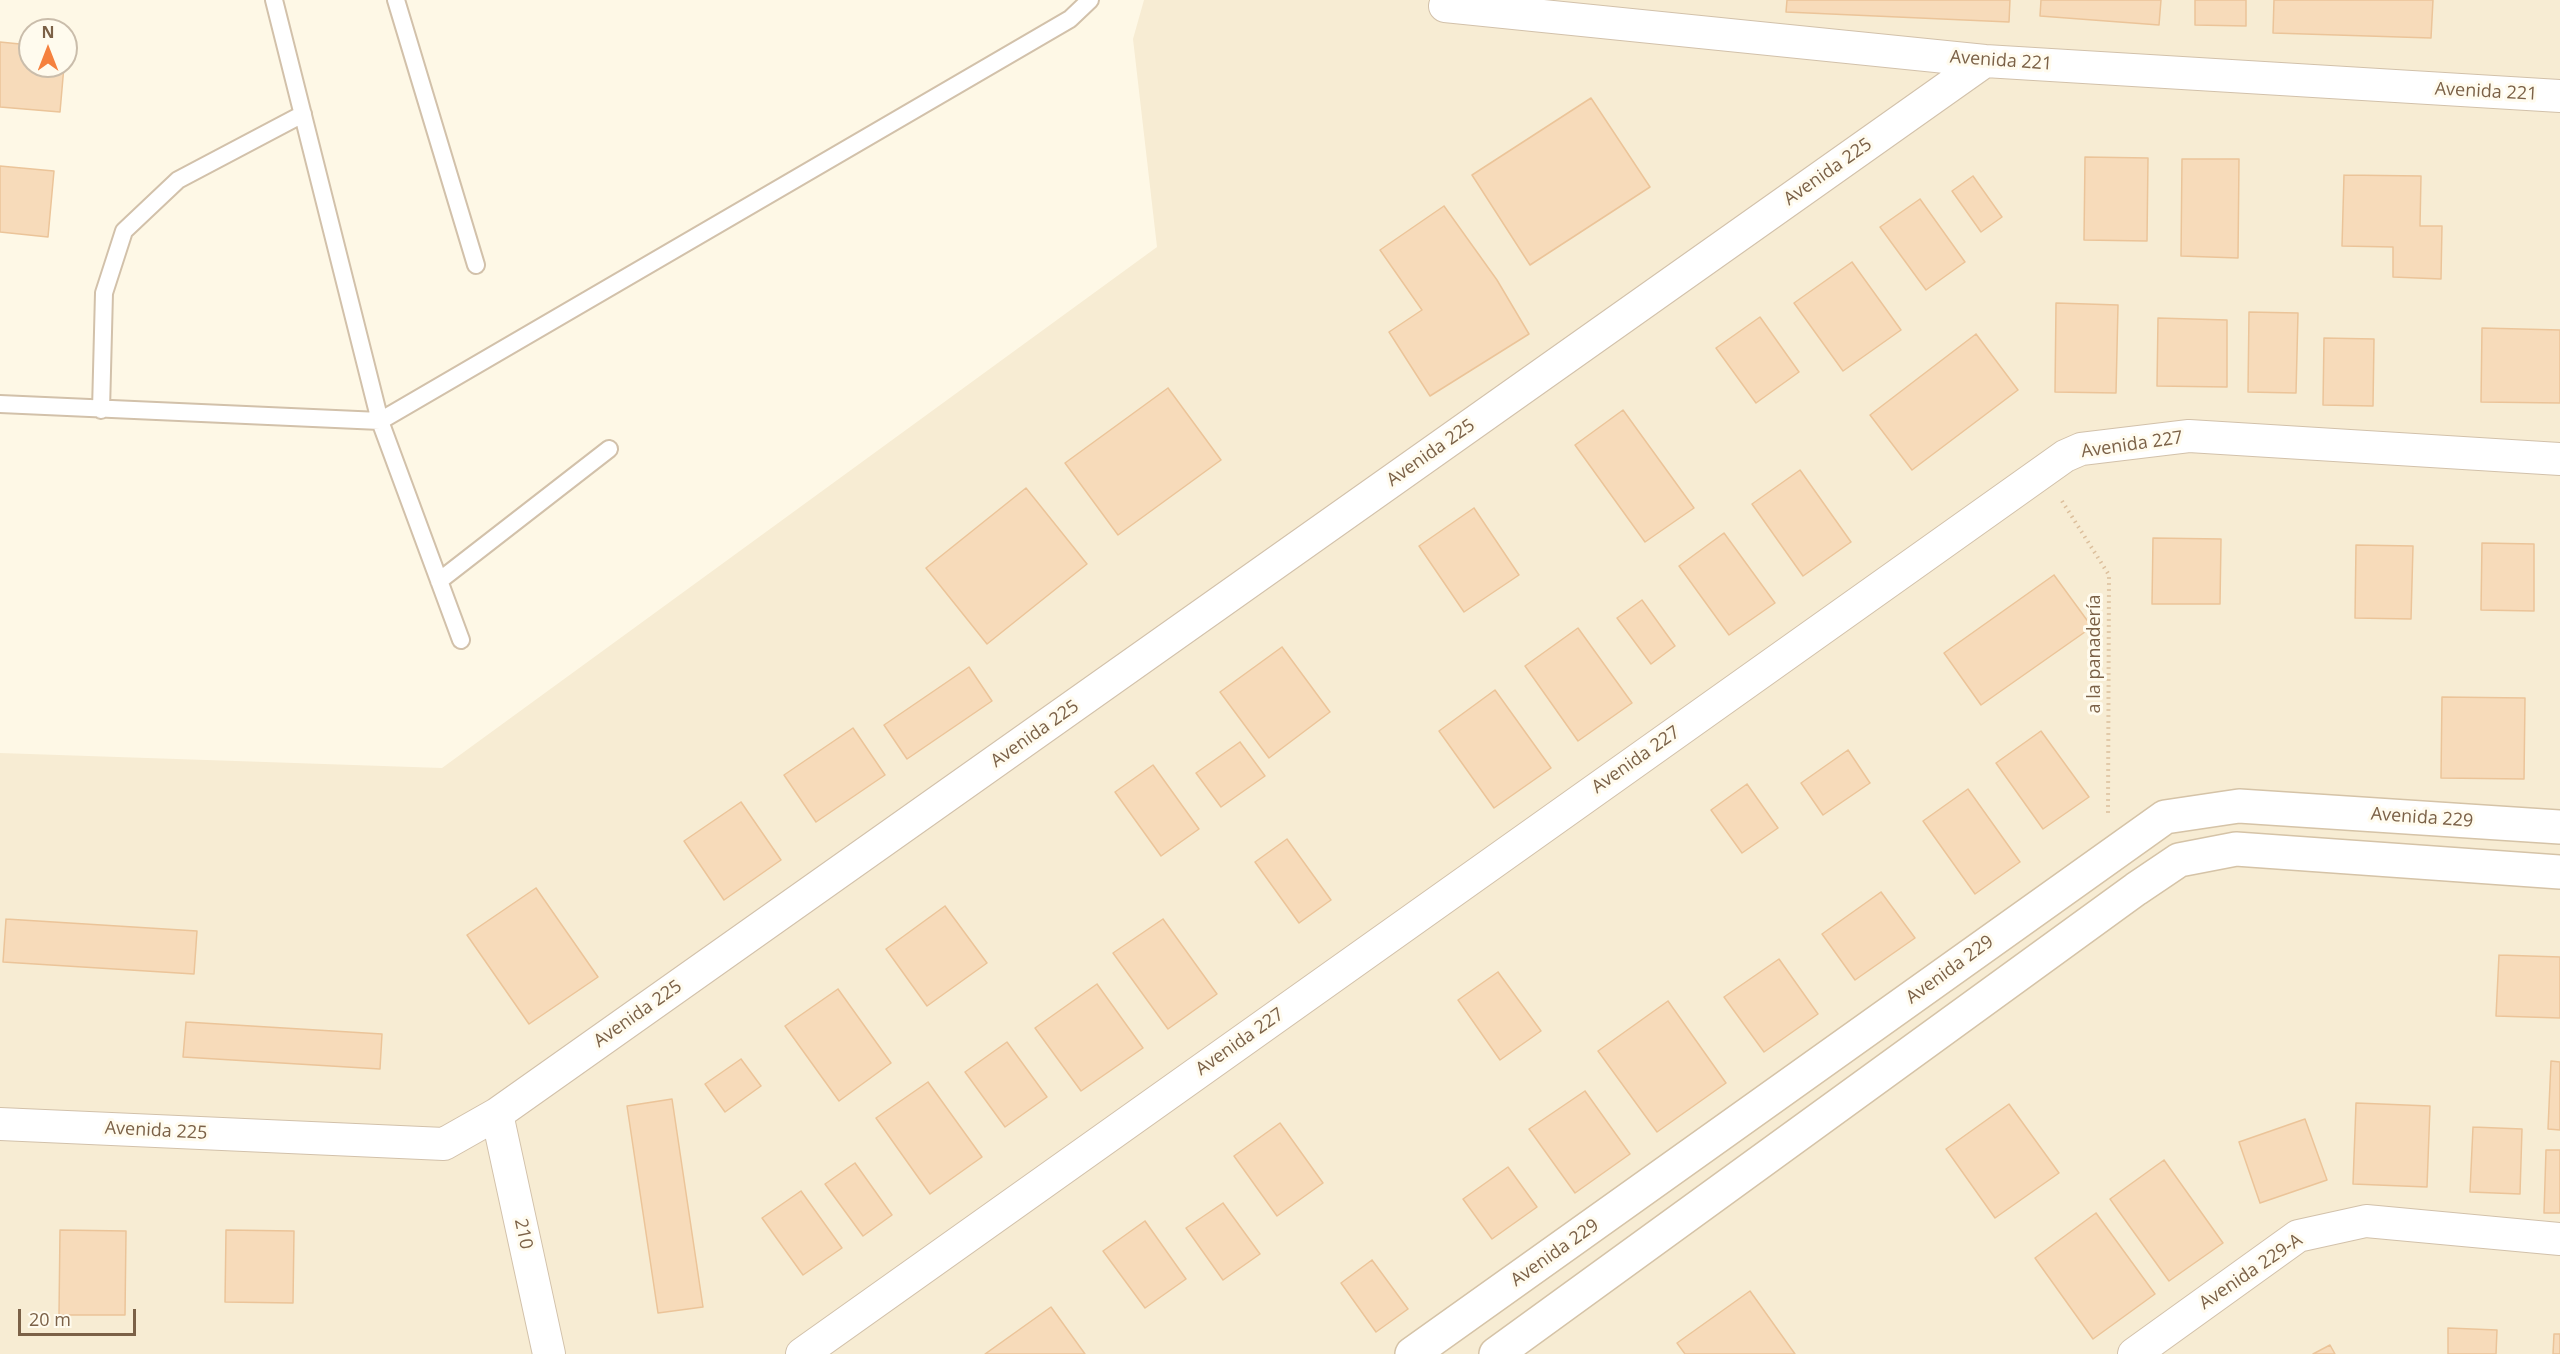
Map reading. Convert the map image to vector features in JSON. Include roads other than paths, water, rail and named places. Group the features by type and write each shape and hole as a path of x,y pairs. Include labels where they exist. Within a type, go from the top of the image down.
{"street":[{"name":"Avenida 221","path":"1444,6 1985,61 2560,96"},
{"name":"Avenida 225","path":"0,1124 444,1144 497,1114 1985,61"},
{"name":"Avenida 227","path":"802,1354 2065,456 2081,449 2188,436 2560,459"},
{"name":"Avenida 229","path":"1413,1354 2165,817 2239,806 2560,827"},
{"path":"1496,1354 2126,896 2180,860 2236,849 2560,872"},
{"name":"210","path":"497,1114 549,1354"},
{"path":"1706,1145 1733,1183"},
{"name":"Avenida 229-A","path":"2133,1354 2298,1236 2366,1221 2560,1239"}],"lane":[{"path":"274,0 380,421 461,640"},
{"path":"396,0 476,266"},
{"path":"0,404 380,421 1060,25 1090,0"},
{"path":"101,410 104,293 124,231 178,180 303,114"},
{"path":"439,581 609,449"}]}
